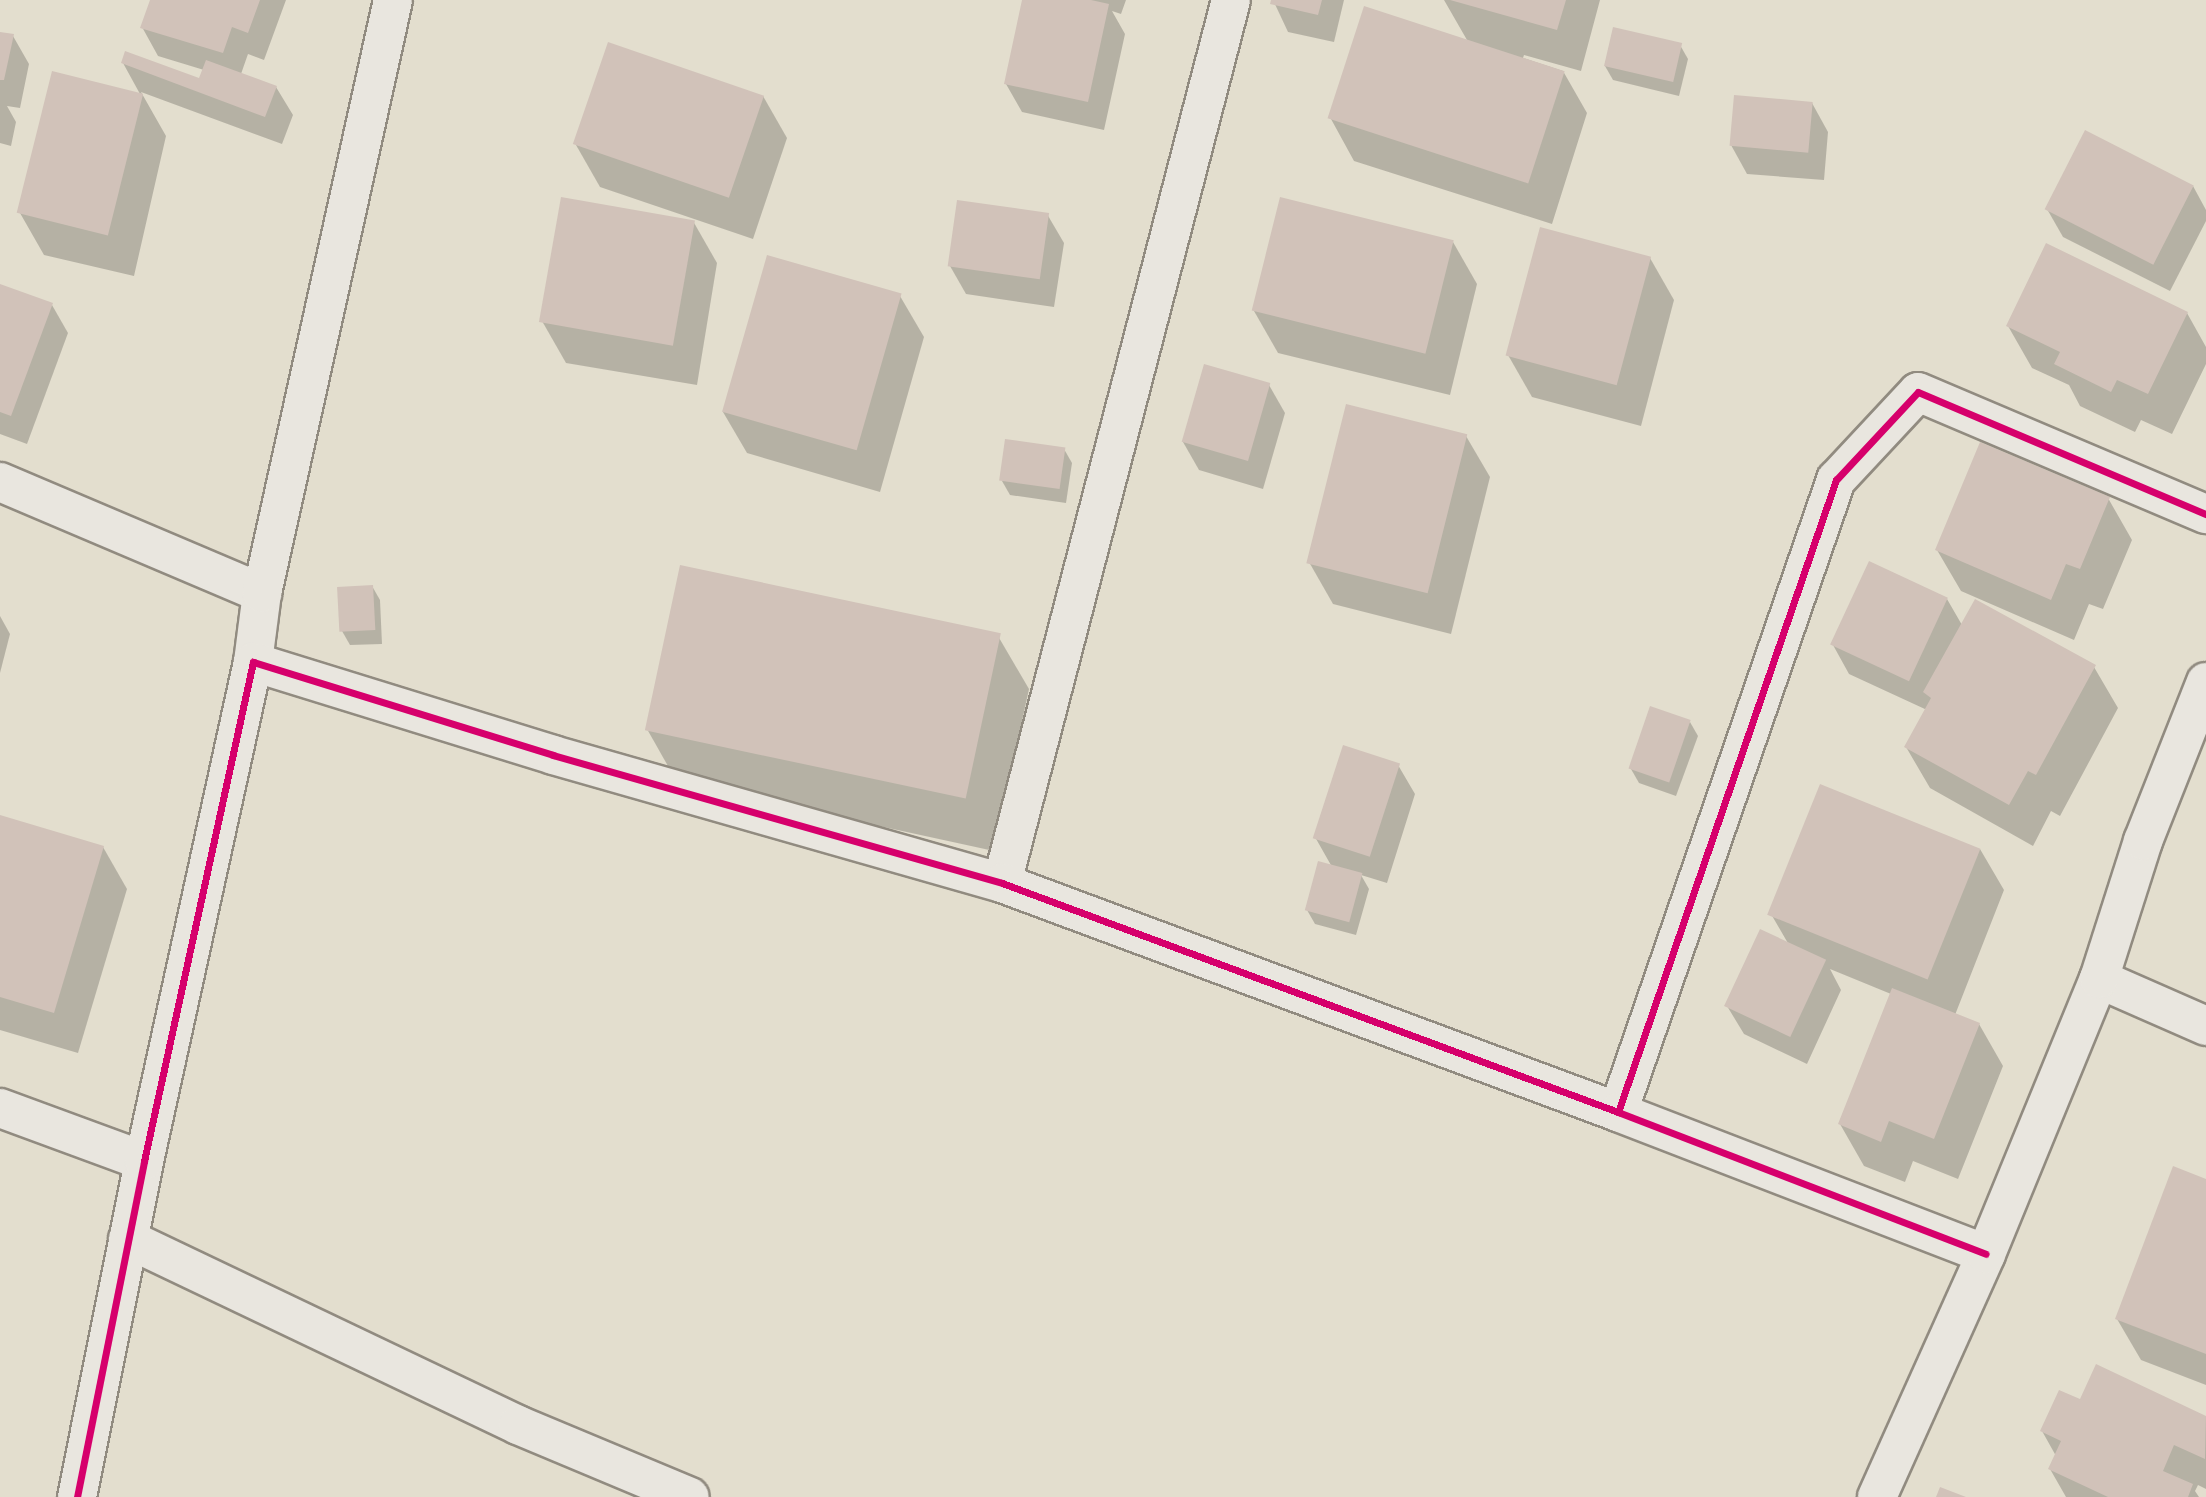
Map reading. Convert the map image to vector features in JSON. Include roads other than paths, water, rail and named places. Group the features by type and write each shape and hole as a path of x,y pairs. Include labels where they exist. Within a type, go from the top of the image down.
{"street":[{"path":"78,1497 144,1161 253,662 262,593 393,0"},
{"path":"1002,883 1231,0"},
{"path":"1618,1112 1836,480 1918,392 2206,514"},
{"path":"0,482 262,593"},
{"path":"253,662 553,755 1002,883 1618,1112 1986,1254"},
{"path":"1877,1497 1986,1254 2099,979 2143,841 2206,682"},
{"path":"2099,979 2206,1026"},
{"path":"0,1108 144,1161"},
{"path":"128,1239 517,1425 690,1497"}]}
